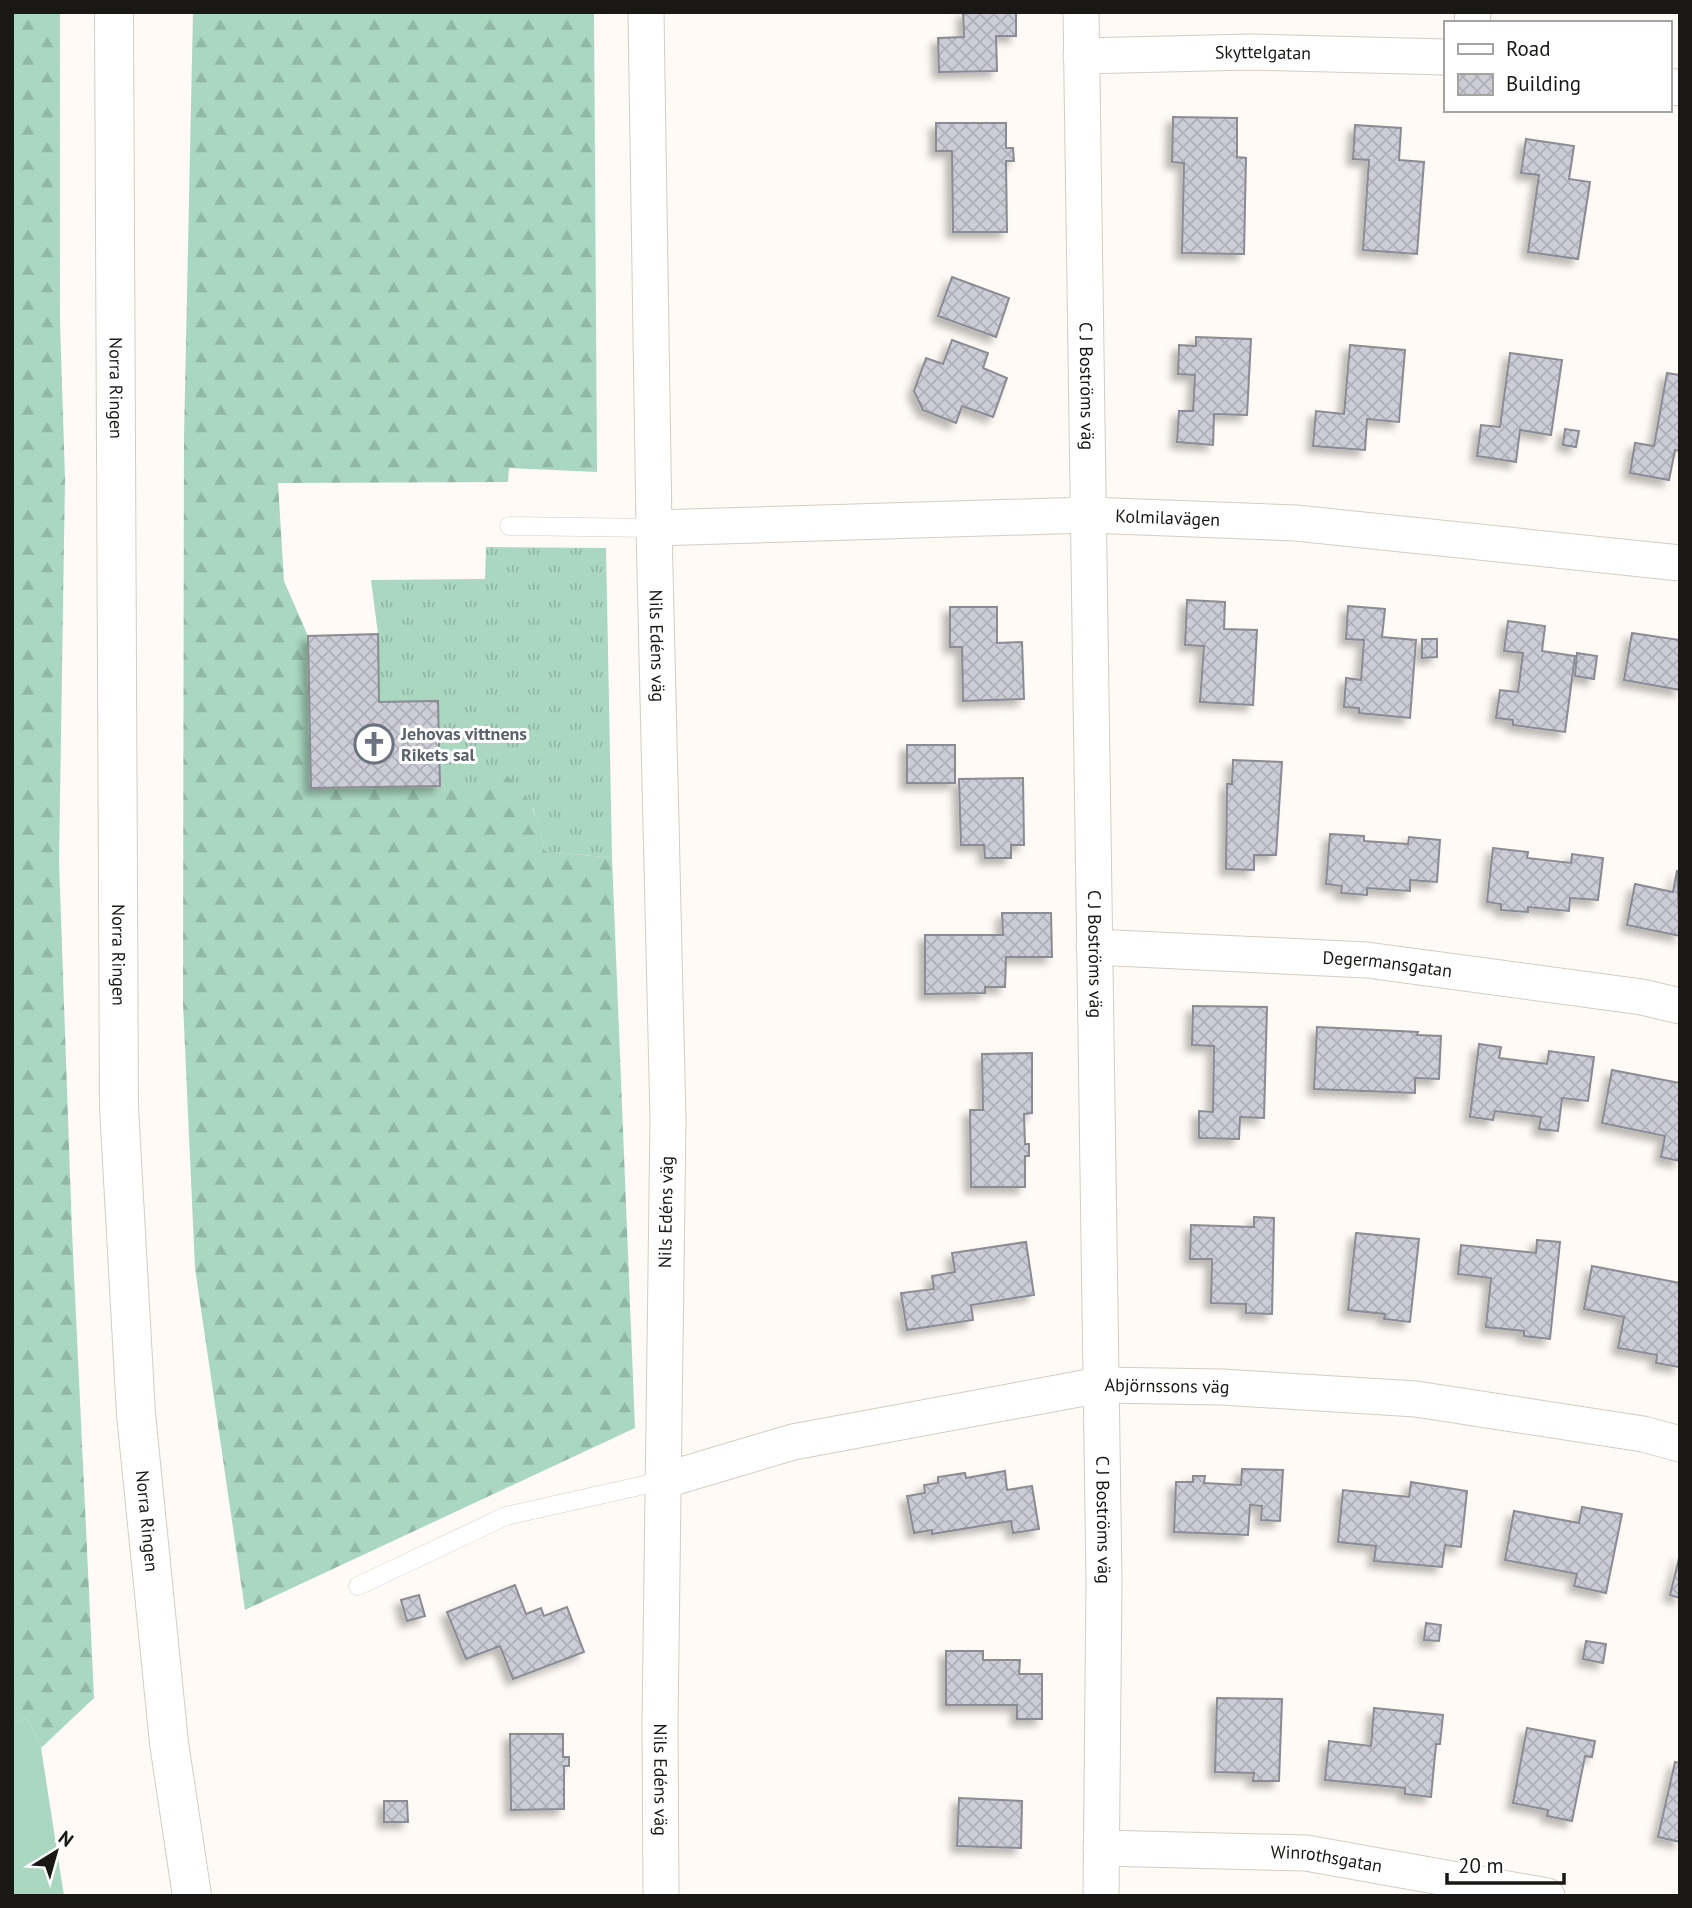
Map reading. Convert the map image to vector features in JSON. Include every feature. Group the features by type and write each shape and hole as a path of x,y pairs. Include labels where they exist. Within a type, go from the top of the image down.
{"main road":[{"name":"Norra Ringen","path":"114,12 119,1107 136,1415 169,1743 192,1896"}],"street":[{"name":"Nils Edéns väg","path":"646,12 654,528 668,1120 662,1481 662,1896"},
{"name":"C J Boströms väg","path":"1080,12 1104,1581 1101,1896"},
{"name":"Skyttelgatan","path":"1081,56 1251,52 1444,57"},
{"name":"Kolmilavägen","path":"654,528 1088,515 1296,523 1680,563"},
{"name":"Degermansgatan","path":"1094,947 1367,960 1642,998 1680,1006"},
{"name":"Abjörnssons väg","path":"662,1481 793,1442 1100,1385 1222,1387 1416,1399 1643,1434 1680,1444"},
{"name":"Winrothsgatan","path":"1101,1848 1306,1853 1547,1896"}],"lane":[{"path":"509,526 654,528"},
{"path":"358,1586 506,1516 662,1481"}],"green space":[{"path":"12,12 60,12 60,323 65,478 59,862 72,1232 94,1698 41,1748 27,1718 12,1724"},
{"path":"193,12 594,12 597,472 509,468 508,482 278,483 284,581 308,636 311,788 440,786 465,791 500,771 527,796 545,851 612,858 635,1428 245,1610 195,1268 183,1003 184,436"},
{"path":"486,547 606,548 612,858 545,851 533,808 440,786 438,701 379,702 378,634 371,580 485,579"},
{"path":"27,1718 41,1748 64,1896 12,1896 12,1724"}],"building":[{"path":"963,12 1016,12 1016,36 996,36 997,71 939,72 938,38 964,37"},
{"path":"1173,117 1237,118 1237,157 1246,158 1244,254 1182,253 1184,163 1172,162"},
{"path":"936,123 1006,123 1006,148 1013,148 1014,161 1006,161 1007,232 953,232 952,151 936,151"},
{"path":"1355,125 1401,128 1399,160 1424,162 1417,254 1363,250 1369,160 1353,159"},
{"path":"1526,139 1574,146 1569,179 1590,182 1578,259 1528,252 1539,175 1521,173"},
{"path":"952,277 1009,298 996,337 938,316"},
{"path":"1196,337 1251,339 1247,415 1214,414 1213,445 1177,442 1179,411 1193,411 1195,375 1178,374 1179,345 1196,346"},
{"path":"952,340 988,353 983,368 1007,378 993,417 962,406 956,423 923,410 914,391 926,358 943,364"},
{"path":"1350,345 1405,350 1399,422 1367,419 1365,450 1313,446 1316,411 1344,414"},
{"path":"1510,353 1562,360 1551,435 1520,430 1516,462 1477,456 1481,425 1500,427"},
{"path":"1667,373 1680,375 1680,451 1675,450 1669,480 1630,473 1635,443 1654,446"},
{"path":"1565,429 1579,431 1576,447 1563,445"},
{"path":"1187,600 1225,602 1224,629 1257,630 1253,705 1200,702 1204,646 1185,645"},
{"path":"1348,606 1385,609 1382,637 1416,640 1410,718 1359,713 1359,708 1344,707 1346,678 1361,680 1364,640 1346,639"},
{"path":"950,607 997,607 997,643 1022,642 1024,699 963,701 962,647 950,647"},
{"path":"1508,621 1545,626 1542,651 1575,656 1565,732 1513,725 1513,720 1496,718 1500,690 1518,692 1523,653 1504,651"},
{"path":"1632,633 1680,640 1680,690 1624,680"},
{"name":"Jehovas vittnens Rikets sal","path":"378,634 379,702 438,701 440,786 311,788 308,636"},
{"path":"1422,639 1437,639 1437,657 1422,658"},
{"path":"1577,653 1597,656 1594,679 1575,676"},
{"path":"907,745 955,745 955,783 907,783"},
{"path":"1233,760 1282,762 1276,855 1254,855 1254,870 1226,869 1227,784 1232,784"},
{"path":"1023,778 1024,845 1011,845 1011,858 985,858 984,845 961,845 959,779"},
{"path":"1330,834 1364,836 1364,841 1408,844 1409,837 1440,840 1437,882 1410,880 1410,891 1367,888 1367,895 1341,893 1342,886 1326,884"},
{"path":"1493,848 1528,852 1527,858 1571,863 1572,854 1603,858 1598,900 1570,898 1569,911 1528,907 1528,912 1501,910 1501,904 1487,902"},
{"path":"1677,870 1680,936 1627,925 1635,884 1673,892"},
{"path":"1002,913 1051,913 1052,957 1006,957 1005,987 985,987 985,993 925,994 925,935 1003,935"},
{"path":"1193,1006 1267,1007 1264,1118 1240,1117 1239,1139 1199,1138 1199,1111 1213,1112 1214,1046 1192,1045"},
{"path":"1317,1027 1418,1032 1417,1035 1441,1036 1439,1079 1415,1078 1415,1093 1314,1089"},
{"path":"1479,1044 1501,1047 1499,1058 1547,1064 1549,1051 1594,1057 1588,1101 1562,1098 1558,1131 1539,1129 1541,1117 1495,1111 1493,1120 1470,1117"},
{"path":"1032,1053 1032,1113 1024,1114 1025,1144 1029,1144 1029,1156 1025,1156 1025,1187 971,1187 970,1110 983,1110 982,1054"},
{"path":"1612,1070 1680,1083 1680,1161 1661,1157 1665,1136 1602,1123"},
{"path":"1254,1217 1274,1218 1272,1314 1246,1313 1246,1304 1211,1303 1212,1259 1190,1259 1191,1225 1254,1227"},
{"path":"1356,1233 1419,1239 1410,1322 1384,1319 1385,1314 1348,1310"},
{"path":"1537,1240 1560,1242 1550,1339 1524,1336 1524,1331 1486,1327 1491,1278 1458,1274 1461,1245 1536,1253"},
{"path":"1026,1242 1034,1295 971,1305 973,1320 907,1330 901,1293 934,1289 932,1276 955,1272 952,1253"},
{"path":"1592,1266 1680,1283 1679,1367 1656,1363 1657,1355 1618,1348 1624,1317 1584,1309"},
{"path":"1242,1469 1283,1470 1280,1521 1261,1520 1262,1506 1250,1505 1248,1535 1174,1532 1176,1482 1193,1482 1193,1476 1205,1476 1204,1483 1241,1485"},
{"path":"1005,1471 1007,1490 1032,1486 1039,1529 1013,1533 1011,1521 932,1534 932,1530 914,1533 907,1496 925,1493 924,1485 938,1483 938,1477 965,1473 966,1478"},
{"path":"1411,1482 1467,1491 1461,1547 1445,1545 1442,1567 1374,1561 1376,1546 1338,1542 1343,1490 1409,1497"},
{"path":"1582,1507 1622,1514 1606,1593 1574,1586 1577,1574 1505,1560 1514,1511 1579,1523"},
{"path":"1680,1554 1680,1598 1670,1595"},
{"path":"515,1585 526,1614 541,1608 544,1616 567,1607 584,1652 513,1679 500,1646 466,1659 447,1612"},
{"path":"419,1595 425,1616 407,1621 401,1600"},
{"path":"1426,1623 1441,1625 1439,1641 1424,1640"},
{"path":"1586,1641 1606,1644 1603,1663 1583,1659"},
{"path":"946,1651 983,1651 983,1660 1020,1660 1019,1674 1042,1674 1042,1719 1017,1719 1017,1705 946,1705"},
{"path":"1217,1698 1282,1699 1279,1781 1253,1781 1254,1773 1215,1772"},
{"path":"1374,1708 1443,1715 1440,1744 1436,1744 1431,1797 1405,1794 1405,1788 1325,1780 1329,1741 1371,1746"},
{"path":"1527,1728 1595,1741 1592,1757 1585,1756 1572,1821 1547,1816 1548,1810 1513,1803"},
{"path":"510,1734 563,1734 563,1757 569,1757 569,1766 564,1766 564,1809 511,1810"},
{"path":"1675,1762 1680,1763 1680,1842 1658,1837"},
{"path":"959,1798 1022,1801 1021,1848 957,1846"},
{"path":"384,1801 407,1801 408,1822 384,1822"}],"place":[{"name":"Jehovas vittnens Rikets sal","path":"374,744"}]}
